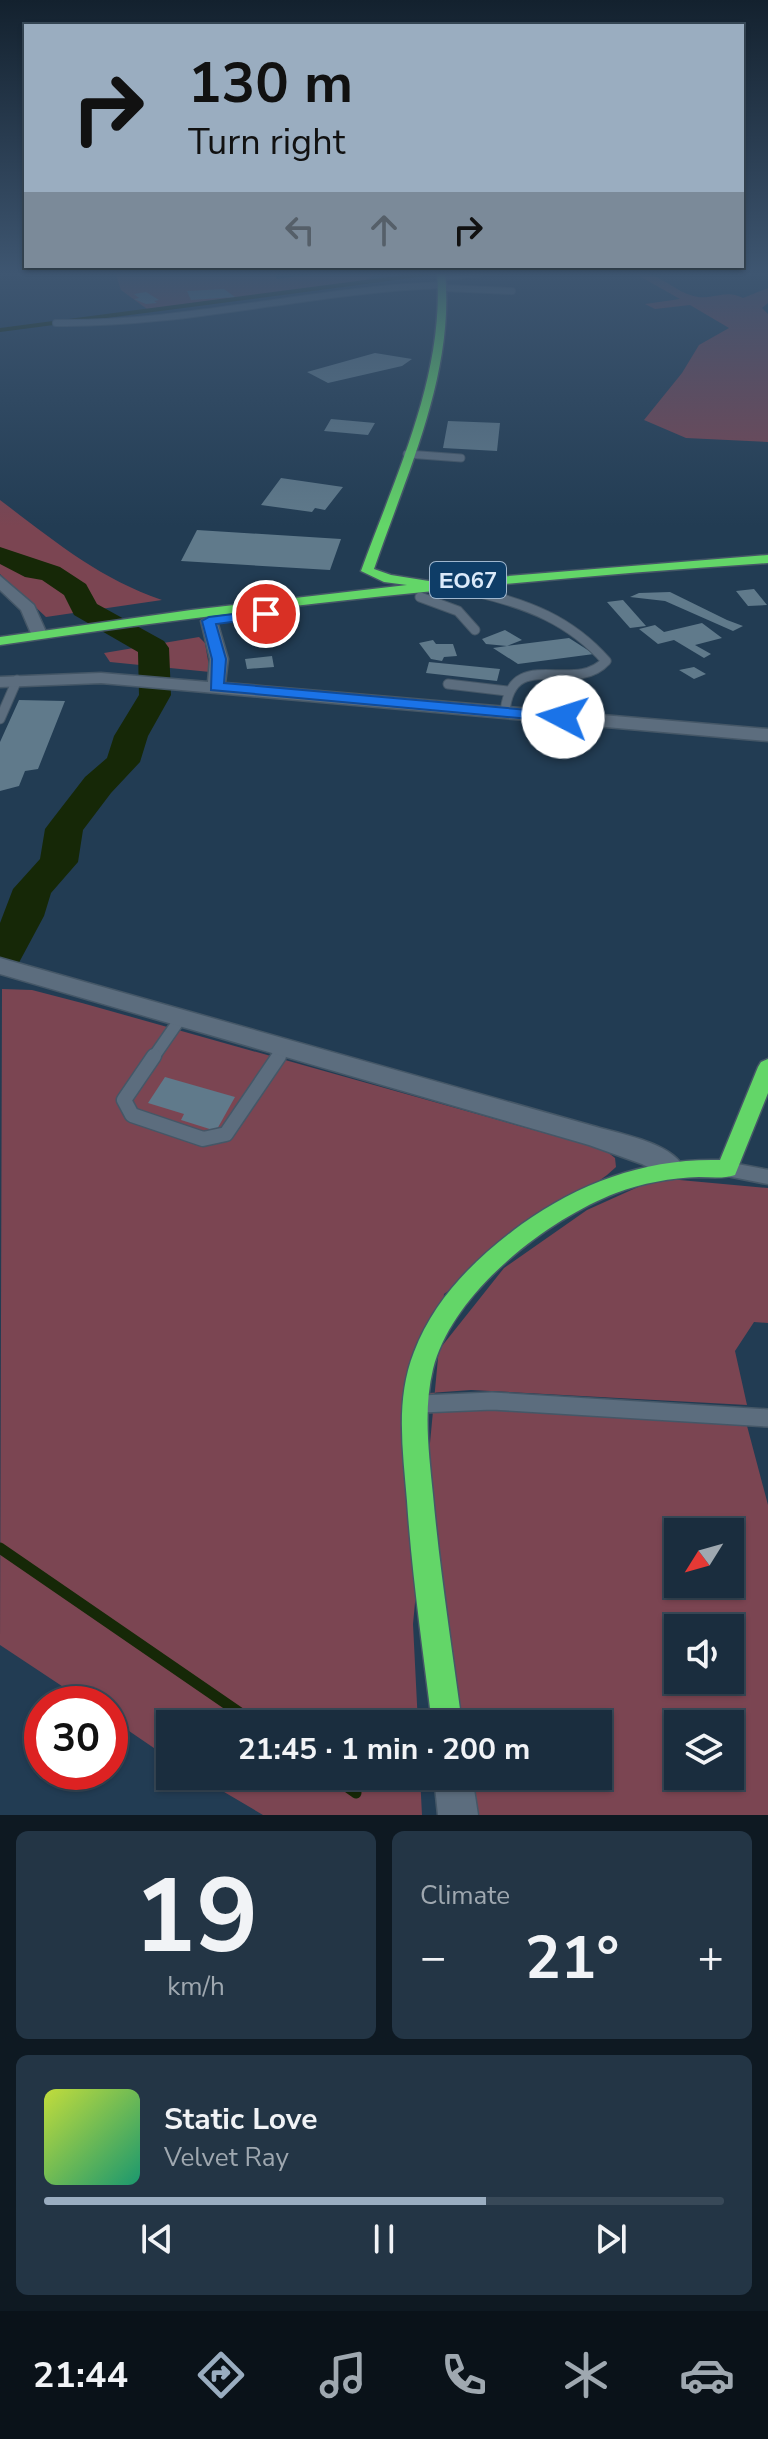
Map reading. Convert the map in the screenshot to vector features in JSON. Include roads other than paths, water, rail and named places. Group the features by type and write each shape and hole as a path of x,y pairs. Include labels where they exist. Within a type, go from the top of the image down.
{"street":[{"path":"341,592 358,583 367,571 437,357"},
{"name":"ΕΟ67","path":"171,620 209,621 425,590 768,559"},
{"path":"367,571 425,590"},
{"name":"ΕΟ67","path":"0,651 76,633 341,592 476,592 768,573"},
{"path":"0,581 28,608 39,634"},
{"path":"209,621 219,659 216,687"},
{"name":"ΕΟ67","path":"0,641 39,634 76,633"},
{"path":"8,681 101,678 768,735"},
{"path":"9,968 608,1141 671,1168"},
{"path":"445,1710 420,1505 416,1404 419,1373 430,1342 449,1309 501,1252 563,1209 634,1173 671,1168 727,1169 768,1067"},
{"path":"455,1790 458,1815"}],"lane":[{"path":"407,454 461,458"},
{"path":"425,590 466,614 475,630"},
{"path":"448,684 507,691 526,676 593,673 606,661 581,632 563,621 517,602 476,592"},
{"path":"0,719 8,681"},
{"path":"505,712 507,691"},
{"path":"180,1019 124,1100 132,1115 203,1139 226,1134 284,1049"},
{"path":"727,1169 768,1177"},
{"path":"416,1404 492,1401 768,1418"}],"waterway":[{"path":"0,555 18,560 35,571 50,573 76,590 85,609 153,648 155,695 131,736 123,762 98,785 64,829 59,862 33,889 24,916 0,960"},
{"path":"0,1548 236,1710"},
{"path":"352,1790 356,1793"}]}
